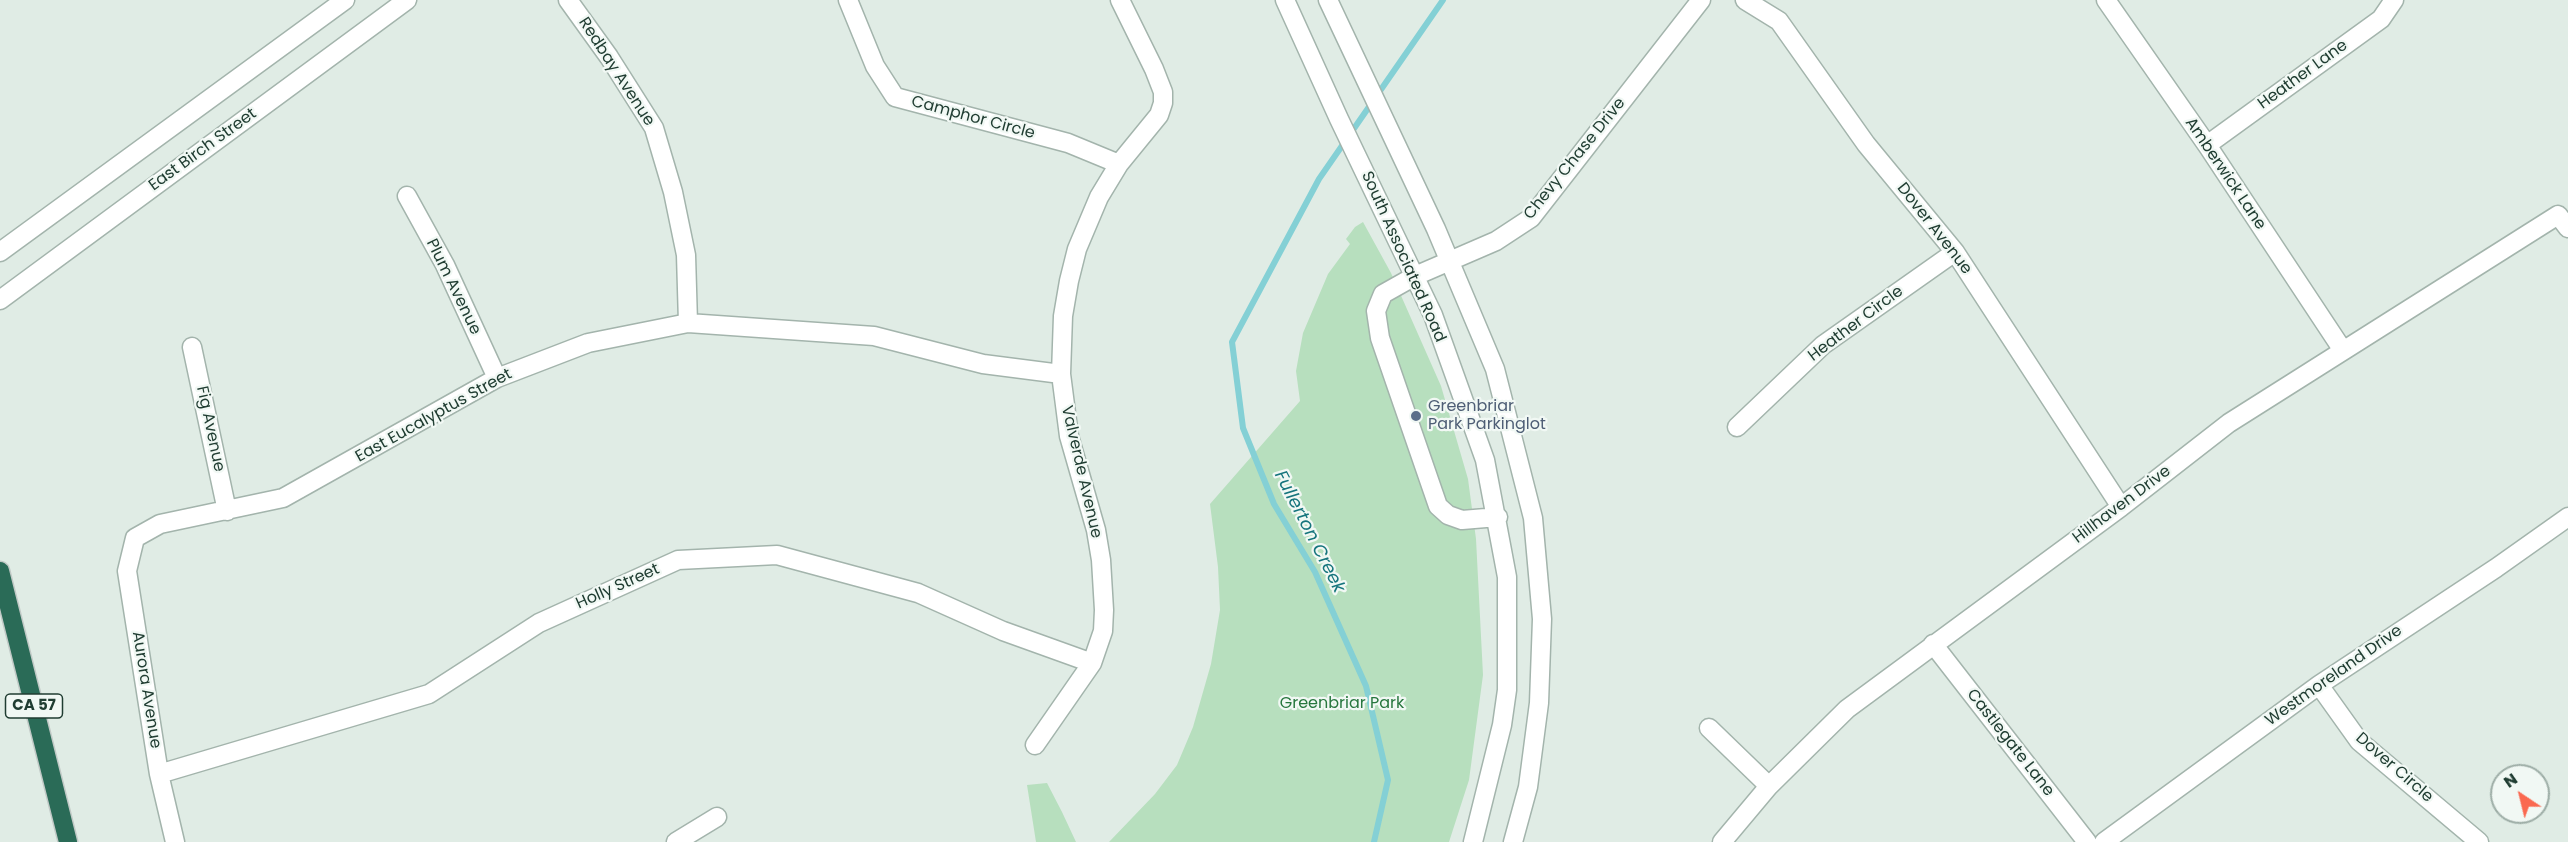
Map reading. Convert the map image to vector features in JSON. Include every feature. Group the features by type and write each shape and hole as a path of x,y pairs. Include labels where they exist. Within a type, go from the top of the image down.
{"highway":[{"name":"CA 57","path":"0,571 68,842"}],"street":[{"path":"0,252 345,0"},
{"name":"East Birch Street","path":"0,300 407,0"},
{"name":"Redbay Avenue","path":"568,0 609,57 654,128 673,192 686,255 688,323"},
{"name":"Camphor Circle","path":"848,0 875,66 895,97 1068,143 1119,164"},
{"name":"Valverde Avenue","path":"1035,745 1092,663 1102,632 1104,594 1101,560 1096,530 1069,436 1061,375 1063,316 1077,249 1087,222 1119,164 1159,115 1163,103 1162,92 1154,69 1120,0"},
{"name":"South Associated Road","path":"1285,0 1433,315 1485,460 1498,517 1507,577 1507,690 1502,725 1473,842"},
{"path":"1328,0 1408,168 1495,369 1533,518 1542,619 1539,703 1528,787 1513,842"},
{"name":"Chevy Chase Drive","path":"1498,517 1461,520 1448,515 1438,506 1380,338 1376,311 1383,294 1415,276 1496,241 1531,218 1701,0"},
{"name":"Dover Avenue","path":"1745,0 1779,21 1866,144 1955,252 2121,507"},
{"name":"Amberwick Lane","path":"2106,0 2342,349"},
{"name":"Heather Lane","path":"2206,145 2381,19 2394,0"},
{"name":"Plum Avenue","path":"407,196 445,265 497,378"},
{"name":"Hillhaven Drive","path":"1722,842 1769,786 1846,709 2121,507 2229,423 2342,349 2563,221"},
{"name":"Heather Circle","path":"1737,427 1823,345 1955,252"},
{"name":"East Eucalyptus Street","path":"135,538 160,524 227,512 283,498 497,378 588,343 688,323 873,336 983,364 1061,375"},
{"name":"Fig Avenue","path":"192,348 227,512"},
{"name":"Westmoreland Drive","path":"2104,842 2319,685 2496,568 2568,517"},
{"name":"Aurora Avenue","path":"135,538 127,571 159,774 175,842"},
{"name":"Holly Street","path":"159,774 429,694 539,623 678,560 777,555 918,593 1003,631 1092,663"},
{"name":"Castlegate Lane","path":"1933,644 2087,842"},
{"name":"Dover Circle","path":"2319,685 2359,741 2479,842"},
{"path":"1709,728 1769,786"},
{"path":"676,842 717,817"}],"green space":[{"name":"Greenbriar Park","path":"1363,222 1391,273 1441,386 1468,479 1476,539 1483,675 1469,780 1449,842 1109,842 1155,794 1177,765 1193,727 1211,664 1220,610 1218,567 1210,504 1300,401 1296,371 1303,333 1328,274 1350,244 1346,239 1355,227"},
{"path":"1047,783 1076,842 1036,842 1027,785"}],"waterway":[{"name":"Fullerton Creek","path":"1374,842 1388,780 1366,686 1315,572 1274,504 1243,428 1232,342 1319,179 1443,0"}],"place":[{"name":"Greenbriar Park Parkinglot","path":"1416,416"}]}
